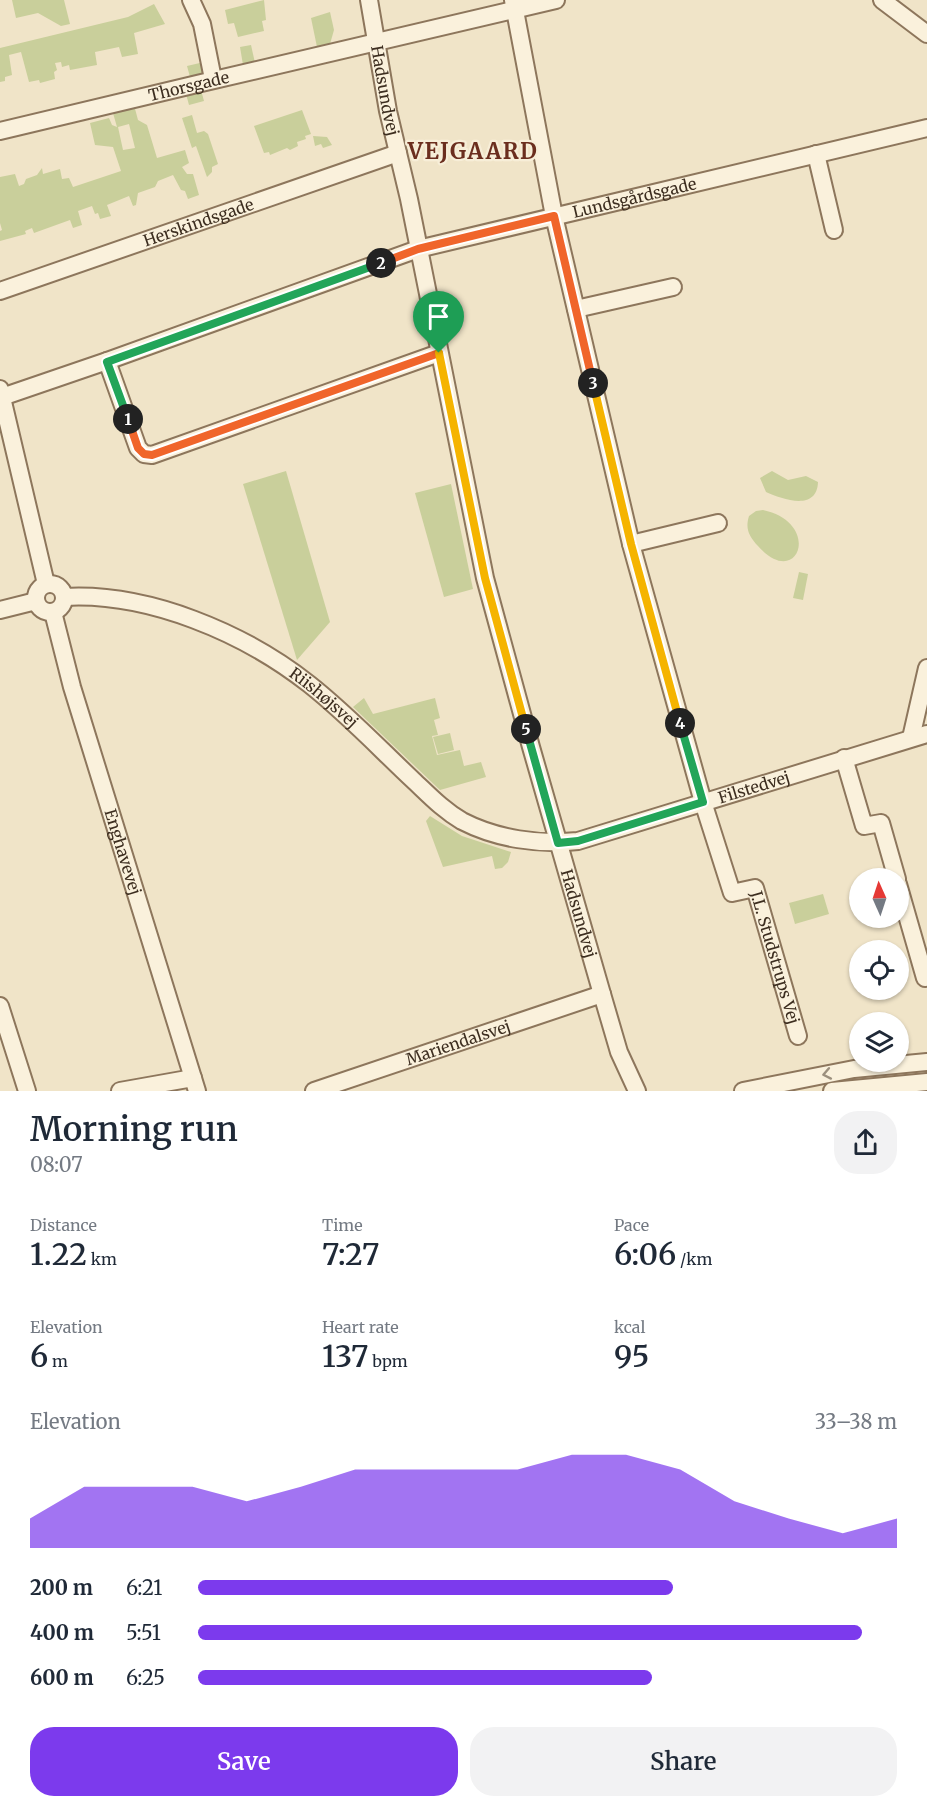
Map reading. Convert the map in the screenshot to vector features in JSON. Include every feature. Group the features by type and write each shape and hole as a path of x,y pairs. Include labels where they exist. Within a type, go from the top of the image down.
{"street":[{"path":"191,0 202,24 213,79"},
{"name":"Hadsundvej","path":"369,0 388,111 409,199 485,578 602,994 620,1052 637,1091"},
{"name":"Thorsgade","path":"0,131 213,79 376,43 514,5 556,0"},
{"path":"882,0 927,33"},
{"path":"514,5 554,216 631,544 703,802"},
{"name":"Lundsgårdsgade","path":"1,393 107,362 418,249 927,128"},
{"name":"Herskindsgade","path":"0,291 398,153"},
{"path":"816,154 834,230"},
{"path":"576,309 673,287"},
{"path":"107,362 138,448 144,454 152,455 439,353"},
{"path":"1,393 7,448 46,585"},
{"path":"631,544 718,523"},
{"path":"46,585 57,585 64,597 60,607 53,612 41,609 36,601 37,592 46,585"},
{"name":"Riishøjsvej","path":"64,597 101,598 143,605 190,619 238,639 276,660 310,684 435,801 462,820 484,830 520,840 558,843"},
{"path":"0,610 36,601"},
{"name":"Enghavevej","path":"53,612 72,687 195,1085"},
{"path":"919,736 927,668"},
{"name":"Filstedvej","path":"558,843 578,841 919,736"},
{"path":"844,758 864,826 881,823 894,868"},
{"name":"J.L. Studstrups Vej","path":"703,802 732,893 755,888 798,1036"},
{"path":"909,922 925,978"},
{"name":"Mariendalsvej","path":"314,1091 602,994"},
{"path":"0,1006 27,1091"},
{"name":"Hadsundvej","path":"620,1052 626,1091"},
{"path":"743,1091 854,1069 927,1062"},
{"path":"832,1091 927,1082"},
{"path":"120,1091 195,1085"}],"green space":[{"path":"12,0 64,0 70,24 61,26 38,13 16,18"},
{"path":"264,0 266,20 262,21 264,31 238,37 234,23 228,24 225,10"},
{"path":"154,4 165,24 134,33 138,54 122,57 119,47 95,52 97,65 70,70 69,65 62,67 61,62 55,63 57,70 54,72 55,79 40,83 39,80 29,82 21,52 9,55 12,75 0,82 0,48 128,17"},
{"path":"330,12 334,30 330,44 317,47 311,18"},
{"path":"251,45 255,63 243,65 240,47"},
{"path":"204,62 206,67 203,74 190,77 187,66"},
{"path":"201,90 204,101 189,105 186,94"},
{"path":"134,105 138,120 147,125 157,158 185,150 189,163 182,167 187,174 193,174 199,195 188,199 173,175 158,181 155,187 138,193 136,205 133,206 129,196 107,205 111,216 100,219 92,206 78,211 82,225 73,228 70,220 34,233 32,228 25,231 26,234 0,241 2,230 0,177 15,174 19,186 24,184 26,179 37,175 42,168 43,174 60,169 62,179 69,178 73,187 121,171 113,147 95,145 90,123 109,118 112,125 117,127 113,113","holes":["129,124 135,148 123,150 118,127"]},
{"path":"302,110 311,134 305,136 306,139 297,142 298,146 290,150 287,148 270,155 269,152 264,153 254,126"},
{"path":"192,115 197,133 204,131 208,134 218,164 212,167 212,172 207,177 196,146 192,148 182,118"},
{"path":"313,136 327,137 332,145 323,148 321,144 315,146"},
{"path":"286,471 330,622 297,660 243,484"},
{"path":"772,471 788,480 806,476 818,482 816,491 812,497 798,501 766,492 760,478"},
{"path":"451,484 473,589 444,597 415,493"},
{"path":"763,510 782,517 793,527 798,539 798,550 793,558 784,561 772,558 752,539 748,529 749,516 756,511"},
{"path":"799,572 808,574 803,600 793,598"},
{"path":"364,698 373,714 435,698 440,718 434,720 438,735 432,736 437,755 460,750 464,766 481,762 486,777 440,790 353,707"},
{"path":"450,733 454,750 438,754 433,737"},
{"path":"430,816 462,836 511,852 508,862 502,868 495,869 492,856 443,867 426,821"},
{"path":"823,894 829,914 795,924 789,903"}],"district":[{"name":"VEJGAARD","path":"473,151"}],"route":[{"path":"554,216 631,544 703,802 578,841 558,843 485,578 439,353 152,455 144,454 138,448 107,362 418,249 554,216"}]}
